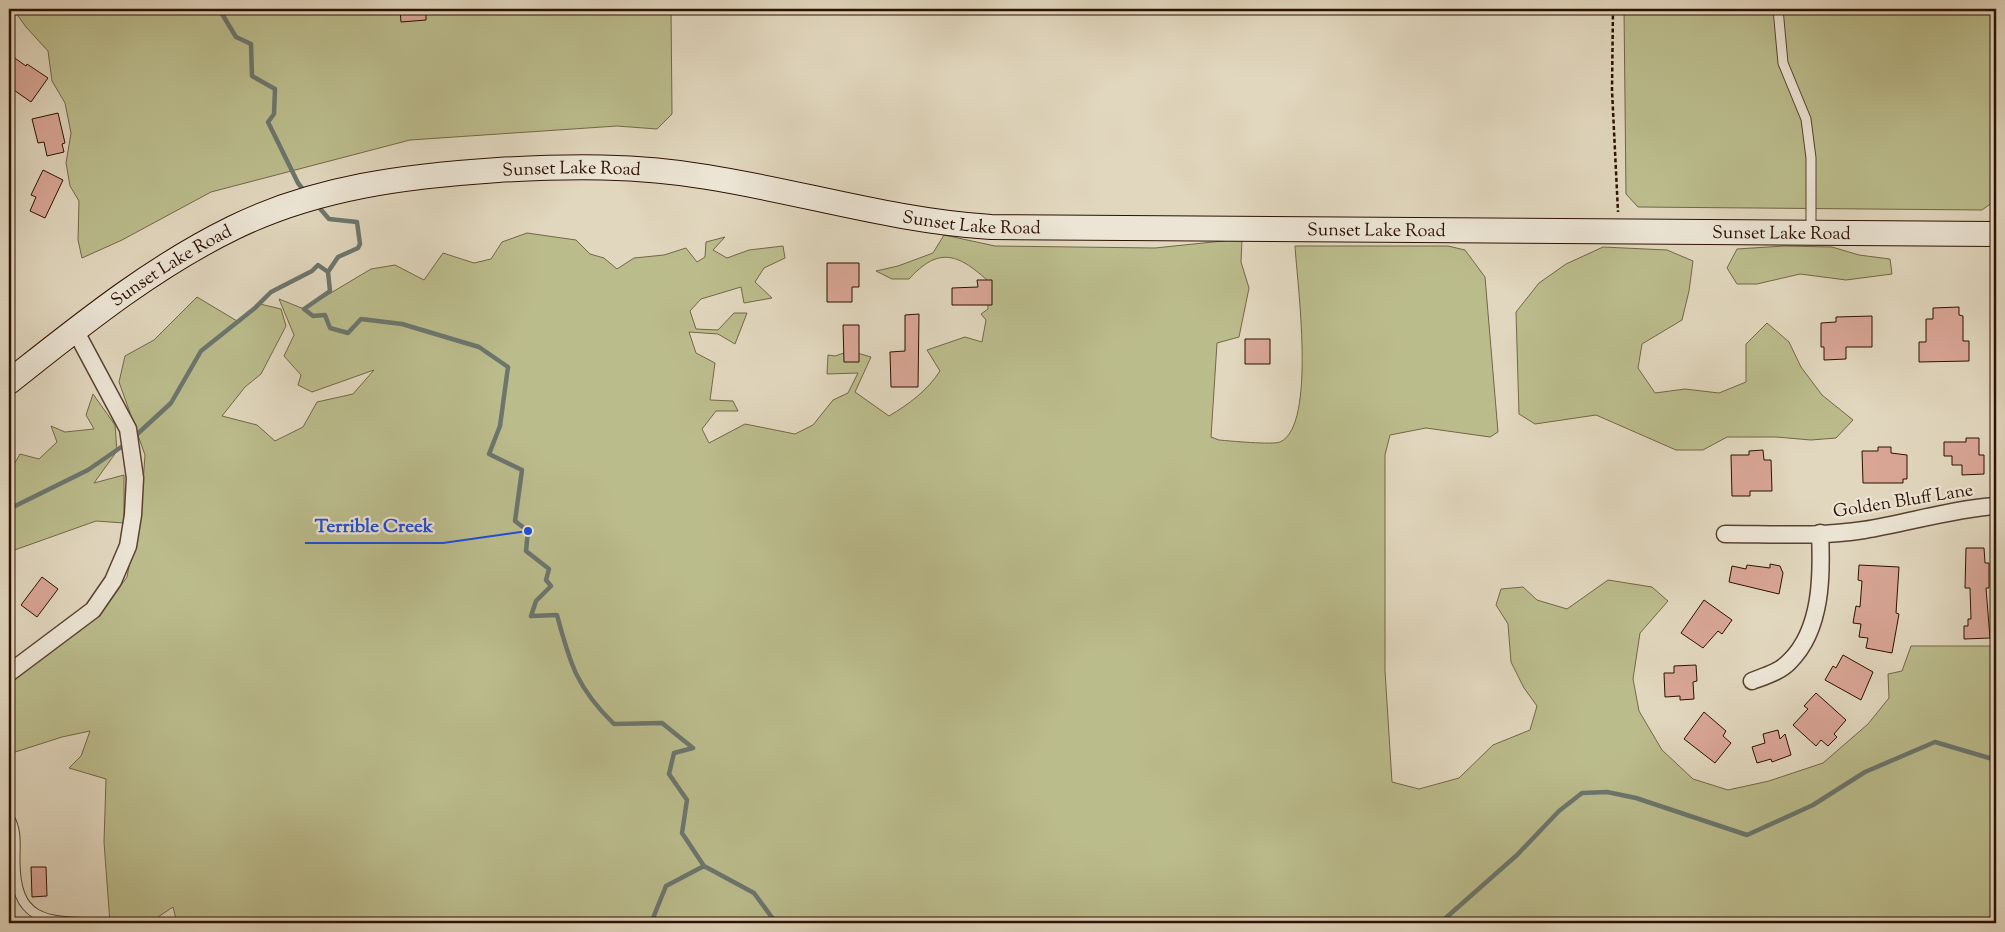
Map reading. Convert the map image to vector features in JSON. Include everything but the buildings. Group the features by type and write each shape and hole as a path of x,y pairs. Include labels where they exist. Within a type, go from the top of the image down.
{"main road":[{"name":"Sunset Lake Road","path":"9,382 75,330 164,267 233,228 276,209 330,192 385,181 507,169 609,167 708,177 882,214 976,226 1996,234"}],"street":[{"path":"9,673 93,610 113,581 128,546 133,515 135,478 128,430 75,330"},
{"name":"Golden Bluff Lane","path":"1725,534 1820,533 1863,530 1952,511 1996,506"},
{"path":"1752,681 1780,669 1789,662 1804,640 1814,613 1820,584 1820,533"}],"lane":[{"path":"1778,9 1783,63 1806,119 1811,158 1811,232"},
{"path":"9,817 16,834 15,878 18,894 26,907 38,917 102,923"}],"path":[{"path":"1613,9 1612,90 1619,230"}],"green space":[{"path":"13,9 671,9 672,114 657,129 617,126 410,140 211,192 122,240 82,258 78,240 79,201 70,186 66,163 71,133 65,103 52,81 48,51 26,27"},
{"path":"1624,9 1996,9 1996,200 1982,210 1638,207 1626,194"},
{"path":"527,233 576,240 590,254 604,258 617,269 634,258 664,255 686,248 697,262 705,257 706,242 725,237 713,250 727,258 749,250 783,246 785,258 764,268 755,282 772,298 744,303 741,287 701,299 690,311 696,329 718,330 734,313 747,313 735,344 718,334 689,332 696,353 715,363 710,400 733,401 738,411 716,411 702,429 709,443 745,424 795,434 813,425 833,400 848,393 858,373 827,374 828,355 835,356 850,351 871,357 855,392 889,416 917,397 940,371 927,350 965,337 982,342 986,320 981,314 988,309 987,280 966,264 948,257 939,258 919,269 909,279 892,279 876,271 898,266 933,253 944,235 995,246 1155,248 1242,239 1241,262 1249,288 1239,337 1217,343 1211,437 1219,440 1260,443 1280,442 1291,430 1298,410 1302,382 1302,352 1295,246 1448,246 1465,250 1485,277 1498,432 1490,437 1426,428 1390,435 1385,455 1385,671 1392,782 1419,789 1459,778 1493,745 1530,730 1537,706 1524,688 1511,662 1508,624 1496,605 1501,589 1523,587 1537,600 1567,609 1608,580 1652,587 1668,601 1640,633 1633,679 1639,711 1662,750 1693,779 1728,790 1769,781 1823,763 1868,724 1889,698 1888,674 1902,671 1911,646 1996,646 1996,923 177,923 173,907 149,923 110,923 104,842 106,779 69,768 81,756 90,731 62,737 9,754 9,681 100,615 127,577 142,498 145,455 119,382 125,356 154,340 197,297 237,321 260,304 281,309 286,326 261,374 245,387 222,416 257,425 275,441 303,427 317,402 353,394 374,370 312,392 298,385 301,375 284,356 294,335 279,299 304,309 371,269 395,265 424,280 443,253 474,263 491,259 502,242"},
{"path":"1784,246 1832,247 1859,255 1890,259 1892,274 1846,280 1800,274 1757,284 1737,284 1727,268 1737,249"},
{"path":"1603,247 1667,250 1693,261 1689,291 1682,320 1642,344 1638,368 1655,393 1685,389 1719,393 1746,382 1746,344 1767,323 1789,342 1801,367 1822,395 1853,420 1836,438 1811,440 1776,437 1727,437 1703,450 1676,450 1596,415 1535,424 1519,414 1516,312 1539,283 1566,264"},
{"path":"93,394 115,425 117,451 94,483 124,475 124,523 96,521 9,552 9,473 20,454 39,459 57,442 51,426 65,432 94,429 86,415"}],"waterway":[{"path":"211,9 219,9 236,37 251,44 252,76 275,89 274,114 268,122 298,183 305,192"},
{"path":"317,205 329,219 357,222 360,244 358,248 338,257 328,272 330,291 304,309 313,316 325,315 330,328 348,333 361,319 402,324 479,347 508,367 500,426 489,454 522,470 515,521 528,531 526,551 549,569 546,580 551,586 536,601 531,616 557,615 566,648 576,674 591,699 614,724 662,723 693,748 674,753 669,774 687,800 682,833 704,866 754,893 776,923"},
{"path":"133,438 171,403 201,351 255,308 271,292 312,271 318,265 328,272"},
{"path":"9,509 88,470 127,443"},
{"path":"1440,923 1517,855 1559,811 1582,793 1607,792 1636,798 1747,835 1813,805 1865,772 1935,742 1996,760"},
{"path":"651,923 666,886 704,866"}],"place":[{"name":"Terrible Creek","path":"528,531"}]}
